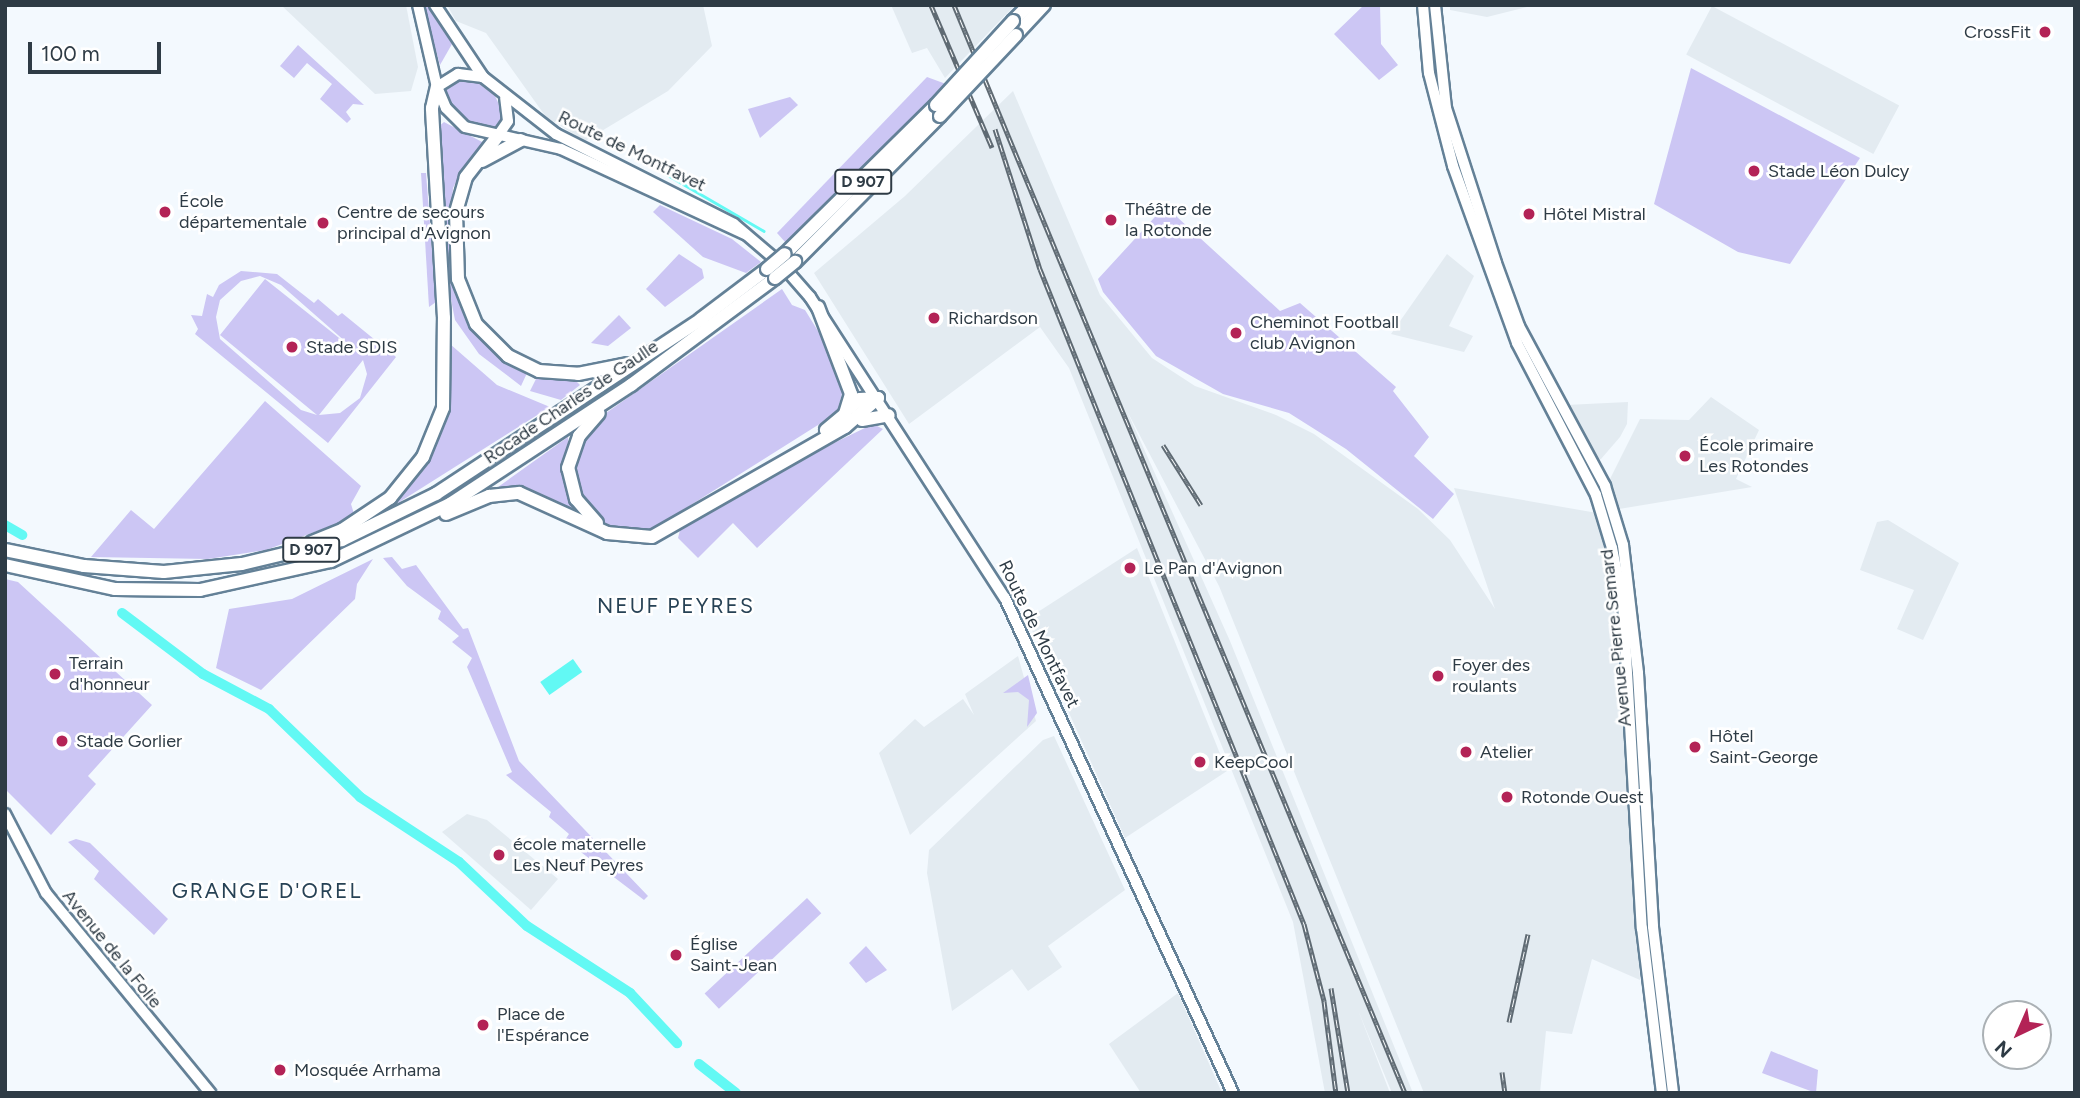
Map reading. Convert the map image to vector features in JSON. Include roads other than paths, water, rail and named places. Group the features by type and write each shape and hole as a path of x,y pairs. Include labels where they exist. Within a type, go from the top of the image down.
{"highway":[{"name":"Rocade Charles de Gaulle","path":"938,111 1029,5"},
{"name":"Rocade Charles de Gaulle","path":"5,565 36,575 115,589 200,590 295,573 382,541 450,503 631,385 771,274 1044,5"},
{"path":"242,564 318,540 368,515 408,478 433,435 446,372 432,108 437,87"},
{"path":"497,137 475,164 457,205 454,247 460,290 483,333 508,356 550,374 578,374 638,361"},
{"path":"475,164 521,140"},
{"name":"Rocade Charles de Gaulle","path":"5,550 84,566 164,572 242,564 309,551 384,522 771,274"},
{"path":"818,307 850,382 848,409"},
{"path":"631,385 584,428 568,468 583,510 601,525 622,533 654,531 689,514 826,430 860,400 878,398"},
{"path":"382,541 504,492 544,500 618,536 652,537 845,427 878,398"},
{"path":"845,427 889,415"},
{"path":"5,572 36,575"}],"main road":[{"path":"418,5 437,87 458,74 482,77"},
{"path":"435,5 482,77"},
{"name":"Avenue Pierre Semard","path":"1423,5 1429,73 1453,166 1517,343 1596,495 1612,548 1625,625 1642,928 1662,1093"},
{"name":"Avenue Pierre Semard","path":"1435,5 1447,108 1496,263 1519,326 1605,486 1623,545 1638,673 1656,953 1673,1093"},
{"name":"Route de Montfavet","path":"482,77 505,98 556,134 692,199 745,234 782,265 818,307 1008,605 1233,1093"},
{"name":"Route de Montfavet","path":"437,87 457,121 497,137 521,140 578,156 745,234"},
{"path":"497,137 508,121 505,98"},
{"name":"Avenue de la Folie","path":"5,814 46,893 211,1093"}],"water":[{"path":"573,659 582,672 549,695 540,682"}],"waterway":[{"path":"666,174 764,231"},
{"path":"5,525 22,535"},
{"path":"122,613 203,674 269,709 360,797 459,862 527,926 630,993 677,1043"},
{"path":"699,1064 736,1093"}],"railway":[{"path":"931,5 992,147"},
{"path":"954,5 1405,1093"},
{"path":"995,129 1040,269 1304,924 1324,1001 1336,1093"},
{"path":"1163,445 1201,505"},
{"path":"1509,1022 1528,934"},
{"path":"1331,988 1348,1093"},
{"path":"1502,1072 1505,1093"}],"place":[{"name":"CrossFit","path":"2045,32"},
{"name":"Stade Léon Dulcy","path":"1754,171"},
{"name":"École départementale","path":"165,212"},
{"name":"Hôtel Mistral","path":"1529,214"},
{"name":"Théâtre de la Rotonde","path":"1111,220"},
{"name":"Centre de secours principal d'Avignon","path":"323,223"},
{"name":"Richardson","path":"934,318"},
{"name":"Cheminot Football club Avignon","path":"1236,333"},
{"name":"Stade SDIS","path":"292,347"},
{"name":"École primaire Les Rotondes","path":"1685,456"},
{"name":"Le Pan d'Avignon","path":"1130,568"},
{"name":"Terrain d'honneur","path":"55,674"},
{"name":"Foyer des roulants","path":"1438,676"},
{"name":"Stade Gorlier","path":"62,741"},
{"name":"Hôtel Saint-George","path":"1695,747"},
{"name":"Atelier","path":"1466,752"},
{"name":"KeepCool","path":"1200,762"},
{"name":"Rotonde Ouest","path":"1507,797"},
{"name":"école maternelle Les Neuf Peyres","path":"499,855"},
{"name":"Église Saint-Jean","path":"676,955"},
{"name":"Place de l'Espérance","path":"483,1025"},
{"name":"Mosquée Arrhama","path":"280,1070"}],"district":[{"name":"NEUF PEYRES","path":"676,606"},
{"name":"GRANGE D'OREL","path":"267,891"}]}
